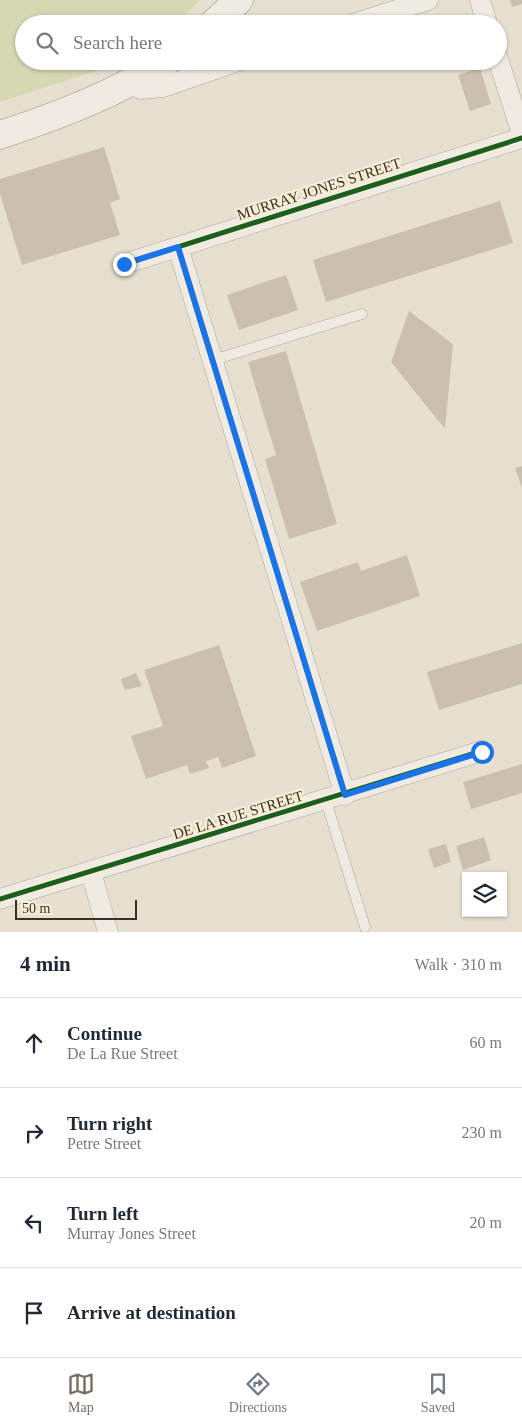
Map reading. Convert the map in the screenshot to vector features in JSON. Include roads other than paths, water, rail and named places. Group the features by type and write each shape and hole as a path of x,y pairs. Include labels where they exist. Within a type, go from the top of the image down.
{"main road":[{"path":"223,15 239,0"},
{"path":"0,135 84,106 133,82 152,70"}],"street":[{"path":"381,15 428,0"},
{"path":"480,0 485,15"},
{"path":"133,82 140,89 163,87 212,70"},
{"path":"502,70 522,134"},
{"name":"MURRAY JONES STREET","path":"124,264 522,138"},
{"path":"178,247 345,795"},
{"name":"DE LA RUE STREET","path":"0,899 482,752"},
{"path":"91,872 108,932"}],"lane":[{"path":"213,360 362,314"},
{"path":"326,801 365,927"}]}
